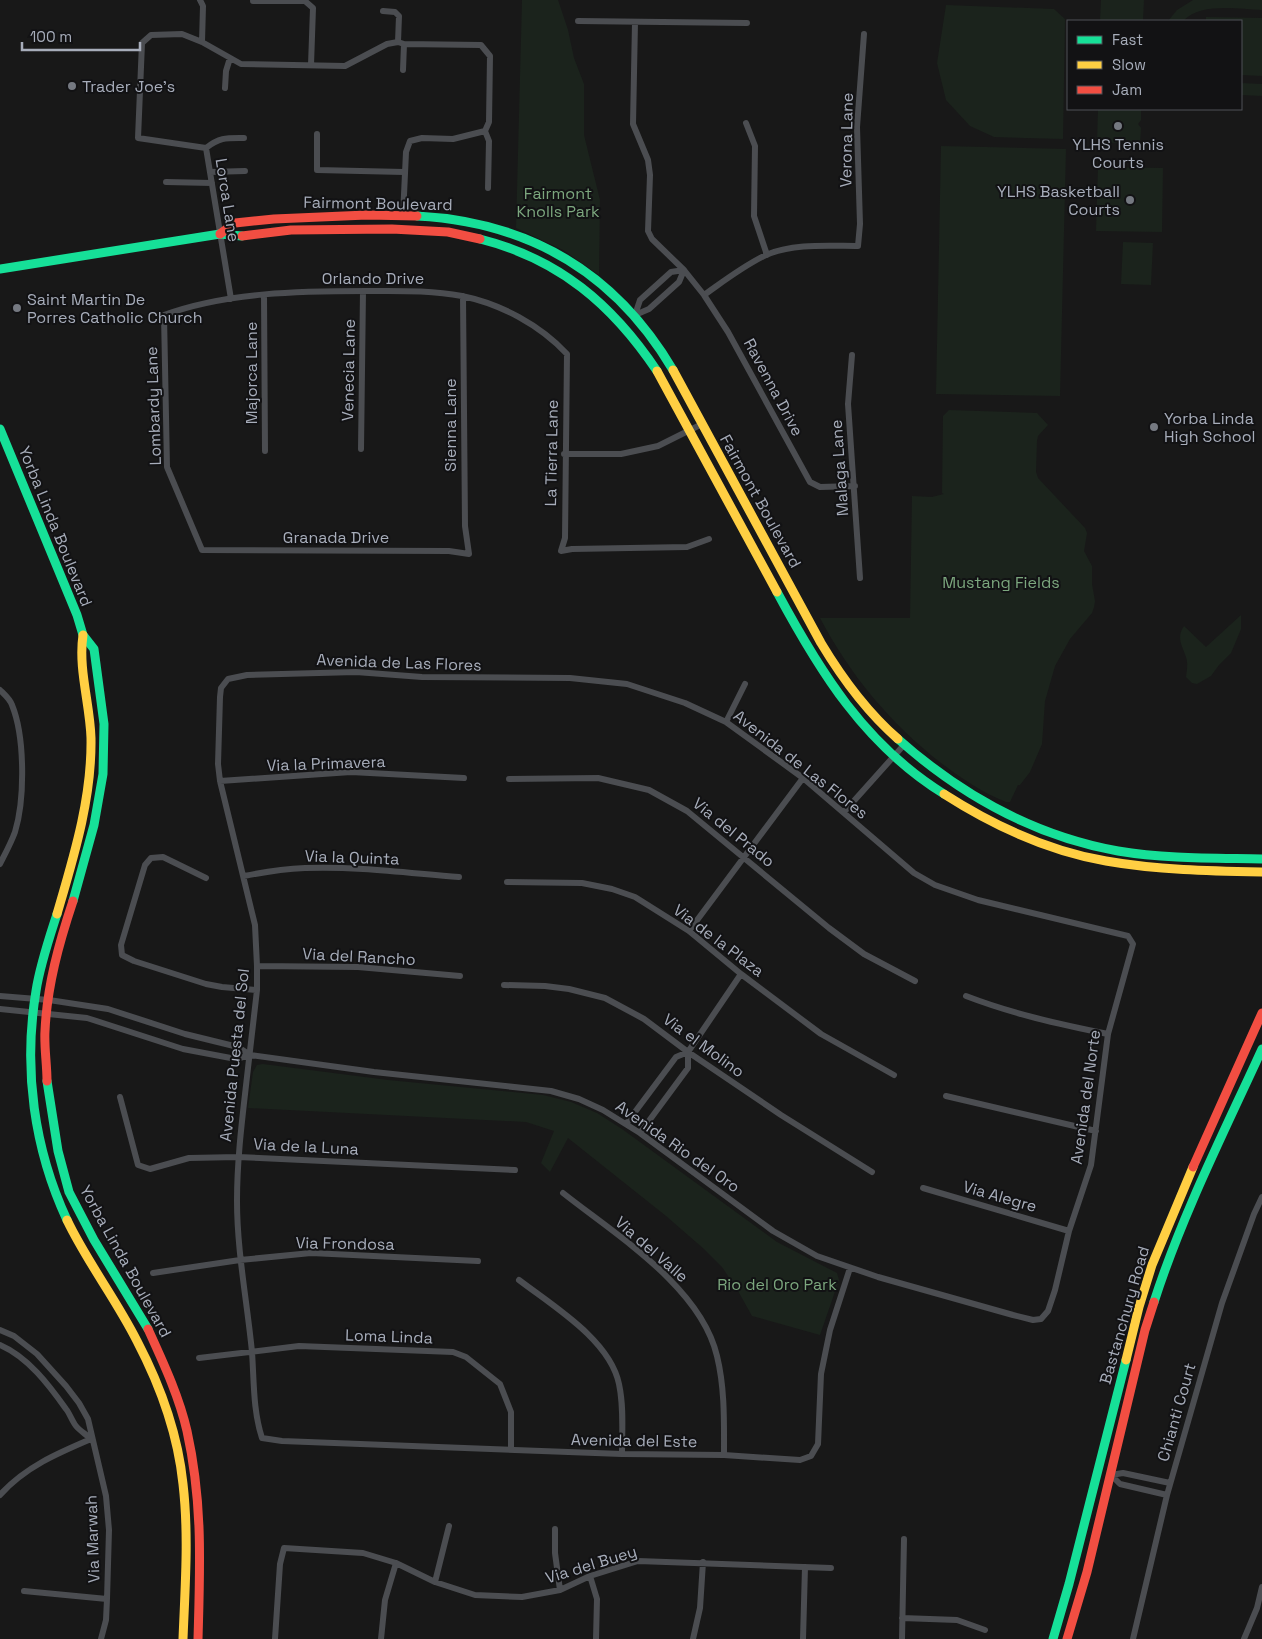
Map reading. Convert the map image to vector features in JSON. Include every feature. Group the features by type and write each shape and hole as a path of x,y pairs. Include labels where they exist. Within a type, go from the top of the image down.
{"main road":[{"path":"402,230 403,216"},
{"name":"Fairmont Boulevard","path":"220,234 234,224 277,218 441,217 470,221 518,235 544,246 594,277 615,295 635,315 668,360 822,645 854,693 903,746 922,762 980,801 1011,817 1060,836 1101,847 1153,854 1262,858"},
{"name":"Fairmont Boulevard","path":"5,268 220,234 236,238 285,231 402,230 464,234 498,243 538,259 588,290 624,325 647,354 827,679 860,721 894,756 929,785 965,807 1005,829 1038,843 1083,856 1131,866 1262,872"},
{"path":"624,325 635,315"},
{"name":"Yorba Linda Boulevard","path":"0,429 77,615 83,635 94,649 104,724 103,774 94,825 51,979 45,1032 48,1093 57,1143 70,1192 94,1240 143,1319 168,1373 187,1430 198,1493 201,1548 198,1639"},
{"name":"Yorba Linda Boulevard","path":"83,635 80,653 86,686 91,734 90,770 86,804 40,972 34,1012 32,1062 35,1107 42,1152 55,1191 68,1222 90,1264 142,1350 161,1395 175,1442 185,1512 186,1573 183,1639"},
{"path":"91,734 103,734"},
{"path":"1005,829 1011,817"},
{"path":"1181,869 1182,856"},
{"name":"Bastanchury Road","path":"1053,1639 1069,1584 1139,1307 1152,1266 1177,1204 1262,1013"},
{"name":"Bastanchury Road","path":"1067,1639 1087,1572 1146,1330 1164,1271 1184,1220 1262,1049"},
{"path":"1098,1472 1111,1475"}],"street":[{"path":"200,0 203,6 202,42 242,64 345,66 387,44 481,45 490,56 489,122 485,131"},
{"path":"253,0 306,1 309,4 312,8 311,65"},
{"path":"383,11 395,12 399,16 403,70"},
{"path":"578,21 747,23"},
{"name":"Ravenna Drive","path":"635,22 633,124 648,160 648,231 652,239 684,270 704,295 728,332 810,482 820,487 855,486"},
{"name":"Lorca Lane","path":"202,42 182,34 151,35 142,42 138,138 206,148 231,299"},
{"name":"Verona Lane","path":"767,255 791,249 818,246 858,246 860,224 857,127 864,34"},
{"path":"224,88 226,70 230,58"},
{"path":"704,295 734,273 767,255 754,216 755,146 746,123"},
{"path":"403,216 406,148 410,141 422,138 453,139 485,131"},
{"path":"485,131 490,141 488,188"},
{"path":"318,134 317,170 404,172"},
{"path":"206,148 216,140 244,138"},
{"path":"210,172 244,172"},
{"path":"166,182 212,183"},
{"path":"684,270 680,282 648,309 635,315 640,300 671,272 684,270"},
{"name":"Venecia Lane","path":"361,449 364,291"},
{"name":"Orlando Drive","path":"164,315 177,310 231,299 264,295 300,292 418,291 463,296 503,309 530,324 558,345 566,354"},
{"name":"Majorca Lane","path":"264,295 265,451"},
{"name":"Sienna Lane","path":"463,296 465,526 469,554"},
{"name":"Lombardy Lane","path":"164,315 167,467 202,550"},
{"name":"La Tierra Lane","path":"566,354 564,538 561,551 572,549 687,547 709,539"},
{"name":"Malaga Lane","path":"852,355 848,404 860,578"},
{"path":"564,454 621,454 658,446 702,424"},
{"name":"Granada Drive","path":"202,550 449,551 469,554"},
{"name":"Avenida de Las Flores","path":"228,679 247,675 356,672 486,679 570,678 627,684 685,703 726,722 803,778 914,873 936,885 978,900 1128,936"},
{"name":"Avenida Puesta del Sol","path":"228,679 221,688 220,697 218,749 220,781 255,925 258,966 257,990 238,1156 237,1202 240,1260 252,1350 257,1423 262,1438"},
{"path":"726,722 745,684"},
{"path":"0,690 12,703 19,730 22,771 15,833 0,864"},
{"path":"844,812 903,746"},
{"name":"Via la Primavera","path":"220,781 351,772 464,778"},
{"name":"Via del Prado","path":"509,779 598,778 649,790 687,811 829,928 864,954 915,981"},
{"path":"689,931 803,778"},
{"path":"206,878 163,858 151,858 145,865 129,918 121,945 122,955 134,961 206,984 257,990"},
{"name":"Via la Quinta","path":"244,876 287,869 344,868 459,877"},
{"name":"Via de la Plaza","path":"508,882 582,883 612,889 635,897 689,931 821,1034 894,1075"},
{"name":"Avenida del Norte","path":"1042,1319 1048,1311 1055,1290 1069,1231 1091,1165 1108,1034 1133,944 1128,936"},
{"name":"Via del Rancho","path":"258,966 358,968 460,976"},
{"path":"626,1124 676,1058 688,1052 742,974"},
{"name":"Via el Molino","path":"504,985 545,986 569,989 605,998 644,1019 780,1116 872,1172"},
{"name":"Avenida Rio del Oro","path":"0,996 49,1000 108,1009 185,1034 238,1047 250,1054 374,1072 551,1091 578,1099 603,1110 640,1132 773,1231 816,1256 850,1268 1024,1318 1042,1319"},
{"path":"966,996 1038,1020 1108,1034"},
{"name":"Avenida Rio del Oro","path":"0,1009 87,1018 183,1049 236,1059 250,1054"},
{"path":"640,1132 688,1068 688,1052"},
{"path":"946,1096 1096,1131"},
{"name":"Via de la Luna","path":"120,1097 138,1165 150,1169 189,1158 238,1156 515,1170"},
{"name":"Via Alegre","path":"923,1188 1069,1231"},
{"name":"Via del Valle","path":"563,1192 660,1269 686,1296 702,1320 717,1355 724,1399 724,1455"},
{"name":"Chianti Court","path":"1133,1639 1166,1495 1222,1303 1262,1197"},
{"name":"Via Frondosa","path":"153,1273 240,1260 311,1253 478,1261"},
{"name":"Avenida del Este","path":"262,1438 282,1441 622,1454 724,1455 800,1460 811,1456 818,1444 820,1374 830,1330 850,1268"},
{"path":"519,1280 581,1327 596,1342 607,1357 619,1382 622,1404 622,1454"},
{"name":"Via Marwah","path":"0,1330 25,1343 47,1364 79,1403 88,1419 91,1439 102,1477 108,1514 106,1620 101,1639"},
{"name":"Via Marwah","path":"0,1345 16,1354 28,1364 53,1392 76,1426 91,1439"},
{"name":"Loma Linda","path":"199,1358 252,1350 299,1346 454,1352 466,1356 500,1384 511,1412 511,1450"},
{"path":"0,1495 15,1480 46,1459 91,1439"},
{"path":"1111,1475 1123,1473 1170,1484"},
{"path":"1111,1475 1120,1484 1166,1495"},
{"path":"435,1582 449,1526"},
{"path":"555,1529 555,1553 560,1590"},
{"path":"902,1639 904,1539"},
{"name":"Via del Buey","path":"275,1639 280,1564 284,1548 363,1553 396,1563 435,1582 475,1595 522,1598 560,1590 590,1576 638,1561 831,1568"},
{"path":"693,1639 700,1608 703,1562"},
{"path":"380,1639 385,1600 396,1563"},
{"path":"803,1639 805,1566"},
{"path":"590,1576 597,1599 596,1639"},
{"path":"1244,1639 1257,1608 1262,1587"},
{"path":"24,1590 107,1599"},
{"path":"902,1618 957,1620 985,1630"}],"green space":[{"name":"Fairmont Knolls Park","path":"522,0 558,0 568,30 574,58 584,84 584,135 600,200 599,275 563,250 516,228"},
{"path":"1101,0 1144,0 1143,20 1100,20"},
{"path":"1193,0 1262,0 1262,10 1210,9 1200,11 1184,20 1169,20 1177,10"},
{"path":"946,5 1054,9 1065,19 1063,139 994,137 970,126 946,100 937,63"},
{"path":"1206,17 1262,18 1262,76 1242,75 1242,20 1206,20"},
{"path":"1242,83 1262,84 1262,96 1242,95"},
{"name":"YLHS Tennis Courts","path":"1098,110 1141,110 1141,120 1138,124 1141,128 1140,144 1097,142"},
{"path":"941,146 1066,149 1060,396 936,394"},
{"name":"YLHS Basketball Courts","path":"1098,167 1163,168 1162,232 1096,231"},
{"path":"1123,242 1153,243 1151,285 1121,284"},
{"name":"Mustang Fields","path":"949,410 1037,413 1048,425 1038,436 1037,441 1036,472 1038,478 1085,528 1087,533 1084,551 1092,566 1094,607 1092,613 1070,639 1055,666 1045,701 1042,744 1030,772 1018,785 1010,802 989,794 964,780 922,748 888,715 858,678 844,659 820,618 910,618 912,496 932,497 944,494 942,493 943,416"},
{"path":"1241,615 1241,629 1231,653 1211,676 1197,684 1192,683 1186,677 1187,662 1180,641 1180,634 1184,626 1206,647"},
{"name":"Rio del Oro Park","path":"263,1064 388,1080 543,1095 571,1102 597,1113 622,1129 777,1242 837,1273 839,1280 820,1335 752,1316 722,1267 704,1249 666,1216 568,1138 550,1172 541,1163 554,1131 526,1122 248,1108 253,1072 257,1065"}],"traffic: fast":[{"path":"417,216 458,220 497,229 532,242 566,258 596,280 624,305 650,335 673,370"},
{"path":"0,269 220,234 242,236"},
{"path":"480,239 535,259 581,287 621,325 657,371"},
{"path":"0,429 77,615 83,635 94,649 104,724 103,774 94,825 73,901"},
{"path":"777,592 810,650 847,705 891,753 916,775 944,794"},
{"path":"898,739 947,778 973,795 1029,824 1057,835 1087,844 1136,854 1190,858 1262,859"},
{"path":"57,914 42,962 36,991 32,1020 31,1079 39,1137 46,1165 67,1220"},
{"path":"1154,1302 1190,1206 1262,1049"},
{"path":"47,1081 58,1151 69,1192 94,1240 148,1329"},
{"path":"1053,1639 1069,1584 1126,1360"}],"traffic: slow":[{"path":"673,370 821,643 856,694 876,718 898,739"},
{"path":"657,371 777,592"},
{"path":"57,914 81,827 91,760 90,725 82,661 83,635"},
{"path":"944,794 1002,827 1042,844 1084,857 1164,868 1262,872"},
{"path":"1126,1360 1152,1265 1193,1167"},
{"path":"67,1220 83,1251 137,1341 167,1411 177,1447 181,1466 186,1523 183,1639"}],"traffic: jam":[{"path":"220,234 235,223 274,219 367,215 417,216"},
{"path":"242,236 291,230 392,229 448,232 480,239"},
{"path":"47,1081 45,1037 48,998 59,949 73,901"},
{"path":"1193,1167 1262,1013"},
{"path":"1067,1639 1087,1572 1145,1330 1154,1302"},
{"path":"148,1329 180,1405 192,1458 196,1484 199,1535 198,1639"}],"place":[{"name":"Trader Joe's","path":"72,86"},
{"name":"YLHS Tennis Courts","path":"1118,126"},
{"name":"YLHS Basketball Courts","path":"1130,200"},
{"name":"Saint Martin De Porres Catholic Church","path":"17,308"},
{"name":"Yorba Linda High School","path":"1154,427"}]}
